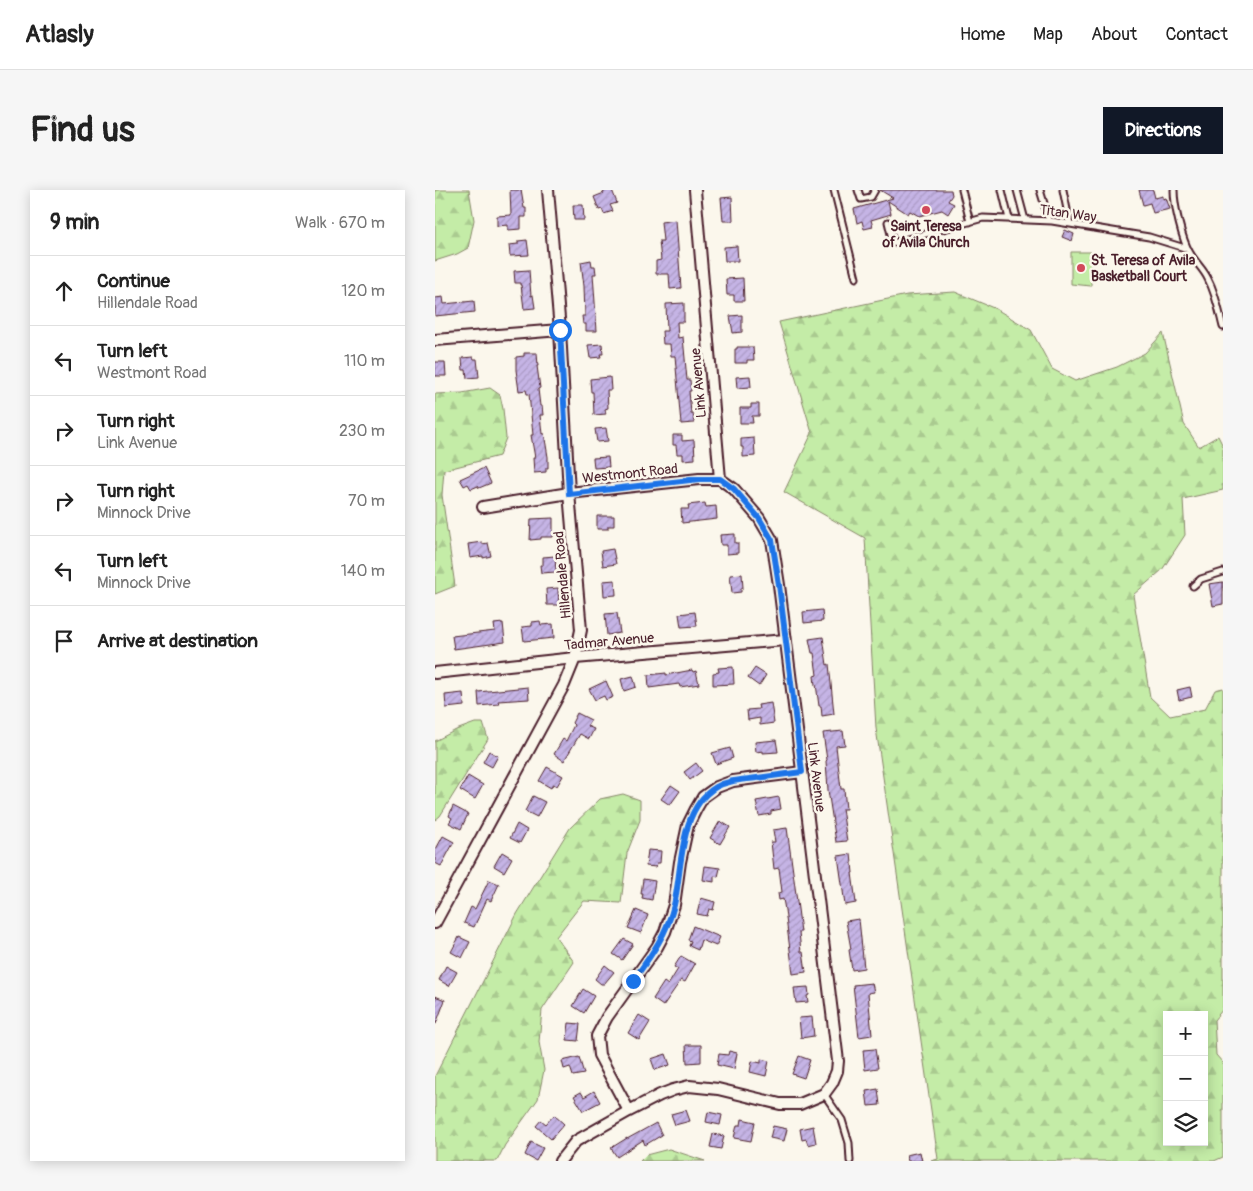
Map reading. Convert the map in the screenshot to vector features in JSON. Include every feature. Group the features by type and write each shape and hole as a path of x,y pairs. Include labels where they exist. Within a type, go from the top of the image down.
{"street":[{"name":"Hillendale Road","path":"435,923 564,685 575,658 581,630 569,494 560,330 547,190"},
{"name":"Link Avenue","path":"695,190 720,479 734,489 759,518 772,540 779,585 838,1061 833,1083 824,1094"},
{"path":"435,340 560,330"},
{"name":"Westmont Road","path":"483,507 569,494 699,479 720,479"},
{"name":"Tadmar Avenue","path":"435,673 575,658 785,640"},
{"path":"629,1111 599,1055 597,1036 607,1016 657,947 665,932 674,905 680,862 688,825 696,809 703,797 717,787 733,781 802,772"},
{"path":"560,1161 576,1141 666,1092 689,1086 718,1090 780,1104 800,1104 824,1094"}],"lane":[{"path":"834,190 856,278"},
{"path":"858,190 861,199 871,197 875,190"},
{"path":"962,190 970,222"},
{"path":"1002,190 1009,219"},
{"path":"1017,190 1025,220"},
{"path":"1040,190 1049,220"},
{"path":"1063,190 1070,224"},
{"path":"1174,190 1187,249 1208,277 1223,327"},
{"name":"Titan Way","path":"888,222 893,243 983,218 1049,220 1149,237 1187,249"},
{"path":"1193,586 1201,579 1223,572"},
{"path":"824,1094 842,1120 849,1143 849,1161"}],"green space":[{"path":"435,190 469,190 474,220 468,248 457,254 435,261"},
{"name":"St. Teresa of Avila Basketball Court","path":"1071,252 1091,252 1091,286 1071,284"},
{"path":"955,292 996,309 1031,330 1052,369 1075,381 1117,367 1145,353 1163,333 1184,424 1199,447 1218,436 1223,446 1223,490 1183,499 1185,535 1162,570 1133,595 1150,697 1170,716 1205,709 1215,690 1223,688 1223,1009 1214,1020 1216,1055 1223,1063 1223,1157 1214,1161 931,1161 938,1159 876,728 865,538 784,492 812,433 779,322 907,295"},
{"path":"490,388 500,395 506,438 499,456 444,470 442,495 455,586 435,594 435,394 462,393"},
{"path":"475,723 483,723 488,739 440,816 435,820 435,741"},
{"path":"623,794 640,800 640,820 627,853 621,903 584,901 556,937 574,962 542,1010 539,1042 544,1070 538,1099 505,1145 497,1161 435,1161 435,1076 517,914 570,828 600,799"},
{"path":"669,1149 705,1161 640,1161 646,1155"}],"building":[{"path":"510,190 521,190 524,208 526,208 526,217 521,217 521,229 508,230 508,225 497,226 497,216 511,215"},
{"path":"603,190 612,190 617,203 610,205 613,211 604,214 602,209 599,210 594,197 604,193"},
{"name":"Saint Teresa of Avila Church","path":"880,190 951,190 952,195 948,201 954,204 948,214 942,210 919,216 910,211 908,214 888,201 891,214 871,220 873,227 864,229 862,221 857,223 854,209 893,198"},
{"path":"1139,190 1153,190 1155,198 1163,196 1163,199 1166,198 1170,209 1153,213 1150,203 1143,205"},
{"path":"732,197 733,221 723,221 721,198"},
{"path":"573,205 583,205 584,220 574,220"},
{"path":"676,220 681,288 670,289 669,274 656,274 656,261 661,260 659,241 663,241 661,222"},
{"path":"1065,230 1074,234 1072,241 1062,237"},
{"path":"527,240 529,255 510,256 509,245"},
{"path":"737,246 738,261 725,261 724,247"},
{"path":"591,260 592,266 595,266 596,274 593,274 597,331 586,331 586,324 583,324 582,316 585,316 581,262"},
{"path":"529,270 531,296 533,295 535,308 524,309 521,285 520,283 515,283 514,271"},
{"path":"743,278 744,301 734,301 734,295 727,295 726,279"},
{"path":"443,297 444,304 474,301 475,312 435,316 435,298"},
{"path":"684,303 684,322 677,322 678,338 683,337 687,380 690,380 691,413 693,413 694,423 681,424 675,356 671,356 670,344 663,344 662,331 667,331 666,304"},
{"path":"742,315 742,332 733,333 730,316"},
{"path":"602,344 603,354 600,354 601,357 590,358 588,345"},
{"path":"737,347 753,347 754,360 747,360 747,363 735,363 735,349"},
{"path":"524,353 537,353 540,388 538,389 543,415 540,415 542,434 544,433 548,457 546,472 534,473 533,458 535,458 531,435 533,435 529,394 527,394 526,390 519,391 516,370 516,357 524,356"},
{"path":"473,357 477,359 479,377 467,378 466,370 463,370 462,358"},
{"path":"435,362 445,362 446,376 435,376"},
{"path":"750,376 751,387 737,388 736,377"},
{"path":"610,377 611,390 607,390 608,408 605,409 606,414 594,415 593,392 591,392 590,379"},
{"path":"751,404 759,404 759,416 752,416 753,423 740,423 740,408 751,408"},
{"path":"606,428 608,441 597,442 595,429"},
{"path":"673,435 682,435 682,441 694,440 695,459 683,460 683,454 677,454 676,445 673,445"},
{"path":"754,438 755,456 743,457 741,439"},
{"path":"608,457 609,467 594,468 593,458"},
{"path":"484,468 491,483 471,489 468,484 464,486 460,479"},
{"path":"705,503 706,507 716,506 717,519 682,523 681,509 689,509 688,505"},
{"path":"597,516 614,516 614,526 608,526 608,529 597,529"},
{"path":"553,518 553,537 541,537 541,539 530,540 531,519"},
{"path":"735,534 735,543 738,543 738,553 727,554 727,545 721,545 720,535"},
{"path":"482,542 482,544 488,543 491,556 470,558 468,544"},
{"path":"613,549 616,564 603,566 601,551"},
{"path":"555,556 556,572 541,573 540,565 543,565 543,557"},
{"path":"742,574 743,588 741,588 741,592 732,593 730,575"},
{"path":"615,580 616,595 604,596 603,581"},
{"path":"1223,582 1223,604 1213,606 1209,584"},
{"path":"558,588 559,605 547,605 546,589"},
{"path":"822,610 823,621 804,623 803,612"},
{"path":"695,612 697,626 681,627 679,614"},
{"path":"617,613 620,633 607,635 605,614"},
{"path":"540,621 541,625 553,624 554,638 524,641 522,627 532,626 532,622"},
{"path":"503,623 505,642 454,649 452,636 495,631 494,624"},
{"path":"823,637 827,665 829,664 834,714 822,716 815,685 814,676 817,675 814,653 812,653 809,639"},
{"path":"733,667 734,684 713,685 713,673 719,672 718,668"},
{"path":"755,668 766,675 759,686 748,678"},
{"path":"692,670 693,672 696,671 699,684 680,687 679,684 649,688 648,675 666,673 666,675"},
{"path":"633,676 636,687 624,691 621,679"},
{"path":"606,681 613,697 606,700 604,696 595,700 589,689"},
{"path":"528,687 529,699 498,701 499,704 479,706 478,692"},
{"path":"1190,687 1192,697 1179,700 1177,690"},
{"path":"463,693 464,706 446,708 445,695"},
{"path":"771,703 774,723 760,725 760,718 748,720 747,710 759,709 758,705"},
{"path":"577,713 591,720 587,726 594,729 589,739 580,734 564,761 554,754 563,739 566,741 574,725 572,723"},
{"path":"843,731 845,745 836,746 841,789 844,789 846,809 842,809 847,841 836,842 828,790 827,760 823,733"},
{"path":"776,740 778,752 756,752 755,742"},
{"path":"730,748 733,758 716,764 712,753"},
{"path":"489,751 498,756 492,767 483,762"},
{"path":"696,763 702,771 690,780 684,772"},
{"path":"547,767 563,776 557,786 553,784 551,788 539,781"},
{"path":"468,776 483,785 475,799 460,790"},
{"path":"671,785 680,791 670,805 661,799"},
{"path":"533,796 545,802 537,817 525,811"},
{"path":"779,797 781,809 771,811 771,814 759,816 756,801"},
{"path":"453,806 468,814 461,829 449,823 452,818 449,816"},
{"path":"720,821 730,827 720,844 710,838"},
{"path":"517,824 527,830 520,843 510,838"},
{"path":"787,828 801,932 799,932 801,952 803,952 806,972 793,974 783,899 779,900 778,893 782,892 779,868 774,869 771,842 775,842 773,830"},
{"path":"443,836 454,842 441,866 435,863 435,851"},
{"path":"648,850 661,851 660,863 657,863 656,867 646,866"},
{"path":"502,852 512,858 504,872 494,866"},
{"path":"851,854 856,903 845,905 838,856"},
{"path":"705,866 720,868 718,877 714,876 714,882 703,880"},
{"path":"643,879 655,881 652,900 642,898"},
{"path":"489,880 499,884 491,901 487,899 474,927 464,923 471,907 475,909"},
{"path":"701,898 715,902 713,910 709,909 707,916 697,914"},
{"path":"636,910 648,915 641,933 628,928"},
{"path":"859,919 864,968 852,970 849,950 851,949 846,921"},
{"path":"693,926 720,937 716,946 701,940 698,950 689,946 691,941 688,940"},
{"path":"459,937 470,942 462,958 451,952"},
{"path":"624,939 633,944 622,960 613,954"},
{"path":"681,956 695,964 685,982 681,980 663,1006 653,999 664,982 668,985 678,969 674,967"},
{"path":"605,965 614,972 604,984 601,984 595,979"},
{"path":"446,966 457,972 449,986 439,980"},
{"path":"872,983 874,992 868,993 872,1035 859,1037 853,985"},
{"path":"808,987 808,1002 796,1003 794,988"},
{"path":"583,989 594,996 584,1013 573,1006"},
{"path":"435,996 445,1000 436,1024 435,1024"},
{"path":"639,1015 650,1022 639,1040 628,1033"},
{"path":"812,1017 814,1036 801,1038 799,1018"},
{"path":"569,1023 580,1024 578,1041 567,1040"},
{"path":"686,1045 701,1045 701,1062 687,1063"},
{"path":"875,1049 878,1068 865,1070 863,1050"},
{"path":"729,1051 737,1053 734,1069 717,1065 719,1054 728,1055"},
{"path":"666,1054 670,1065 655,1070 651,1059"},
{"path":"799,1056 810,1060 804,1078 792,1074"},
{"path":"579,1057 584,1074 573,1076 570,1067 564,1069 562,1061"},
{"path":"761,1059 769,1061 766,1076 750,1072 752,1061 761,1063"},
{"path":"878,1089 880,1105 868,1106 866,1091"},
{"path":"594,1091 600,1102 583,1111 574,1096 581,1092 584,1097"},
{"path":"686,1110 690,1121 675,1125 671,1114"},
{"path":"708,1112 722,1115 720,1125 706,1122"},
{"path":"554,1115 564,1124 551,1139 536,1126 541,1120 546,1124"},
{"path":"742,1119 755,1122 751,1141 734,1138 737,1125 741,1125"},
{"path":"656,1123 662,1135 645,1145 643,1140 617,1157 611,1148"},
{"path":"773,1126 787,1129 784,1141 770,1138"},
{"path":"813,1126 816,1143 808,1145 806,1139 802,1140 800,1129"},
{"path":"713,1134 724,1136 721,1149 710,1147"},
{"path":"531,1142 543,1148 536,1161 525,1155"},
{"path":"920,1152 922,1161 908,1161 906,1155"}],"place":[{"name":"Saint Teresa of Avila Church","path":"926,210"},
{"name":"St. Teresa of Avila Basketball Court","path":"1081,268"}],"route":[{"path":"560,330 569,494 699,479 720,479 734,489 759,518 772,540 802,772 733,781 717,787 703,797 688,825 680,862 674,905 665,932 657,947 633,981"}]}
